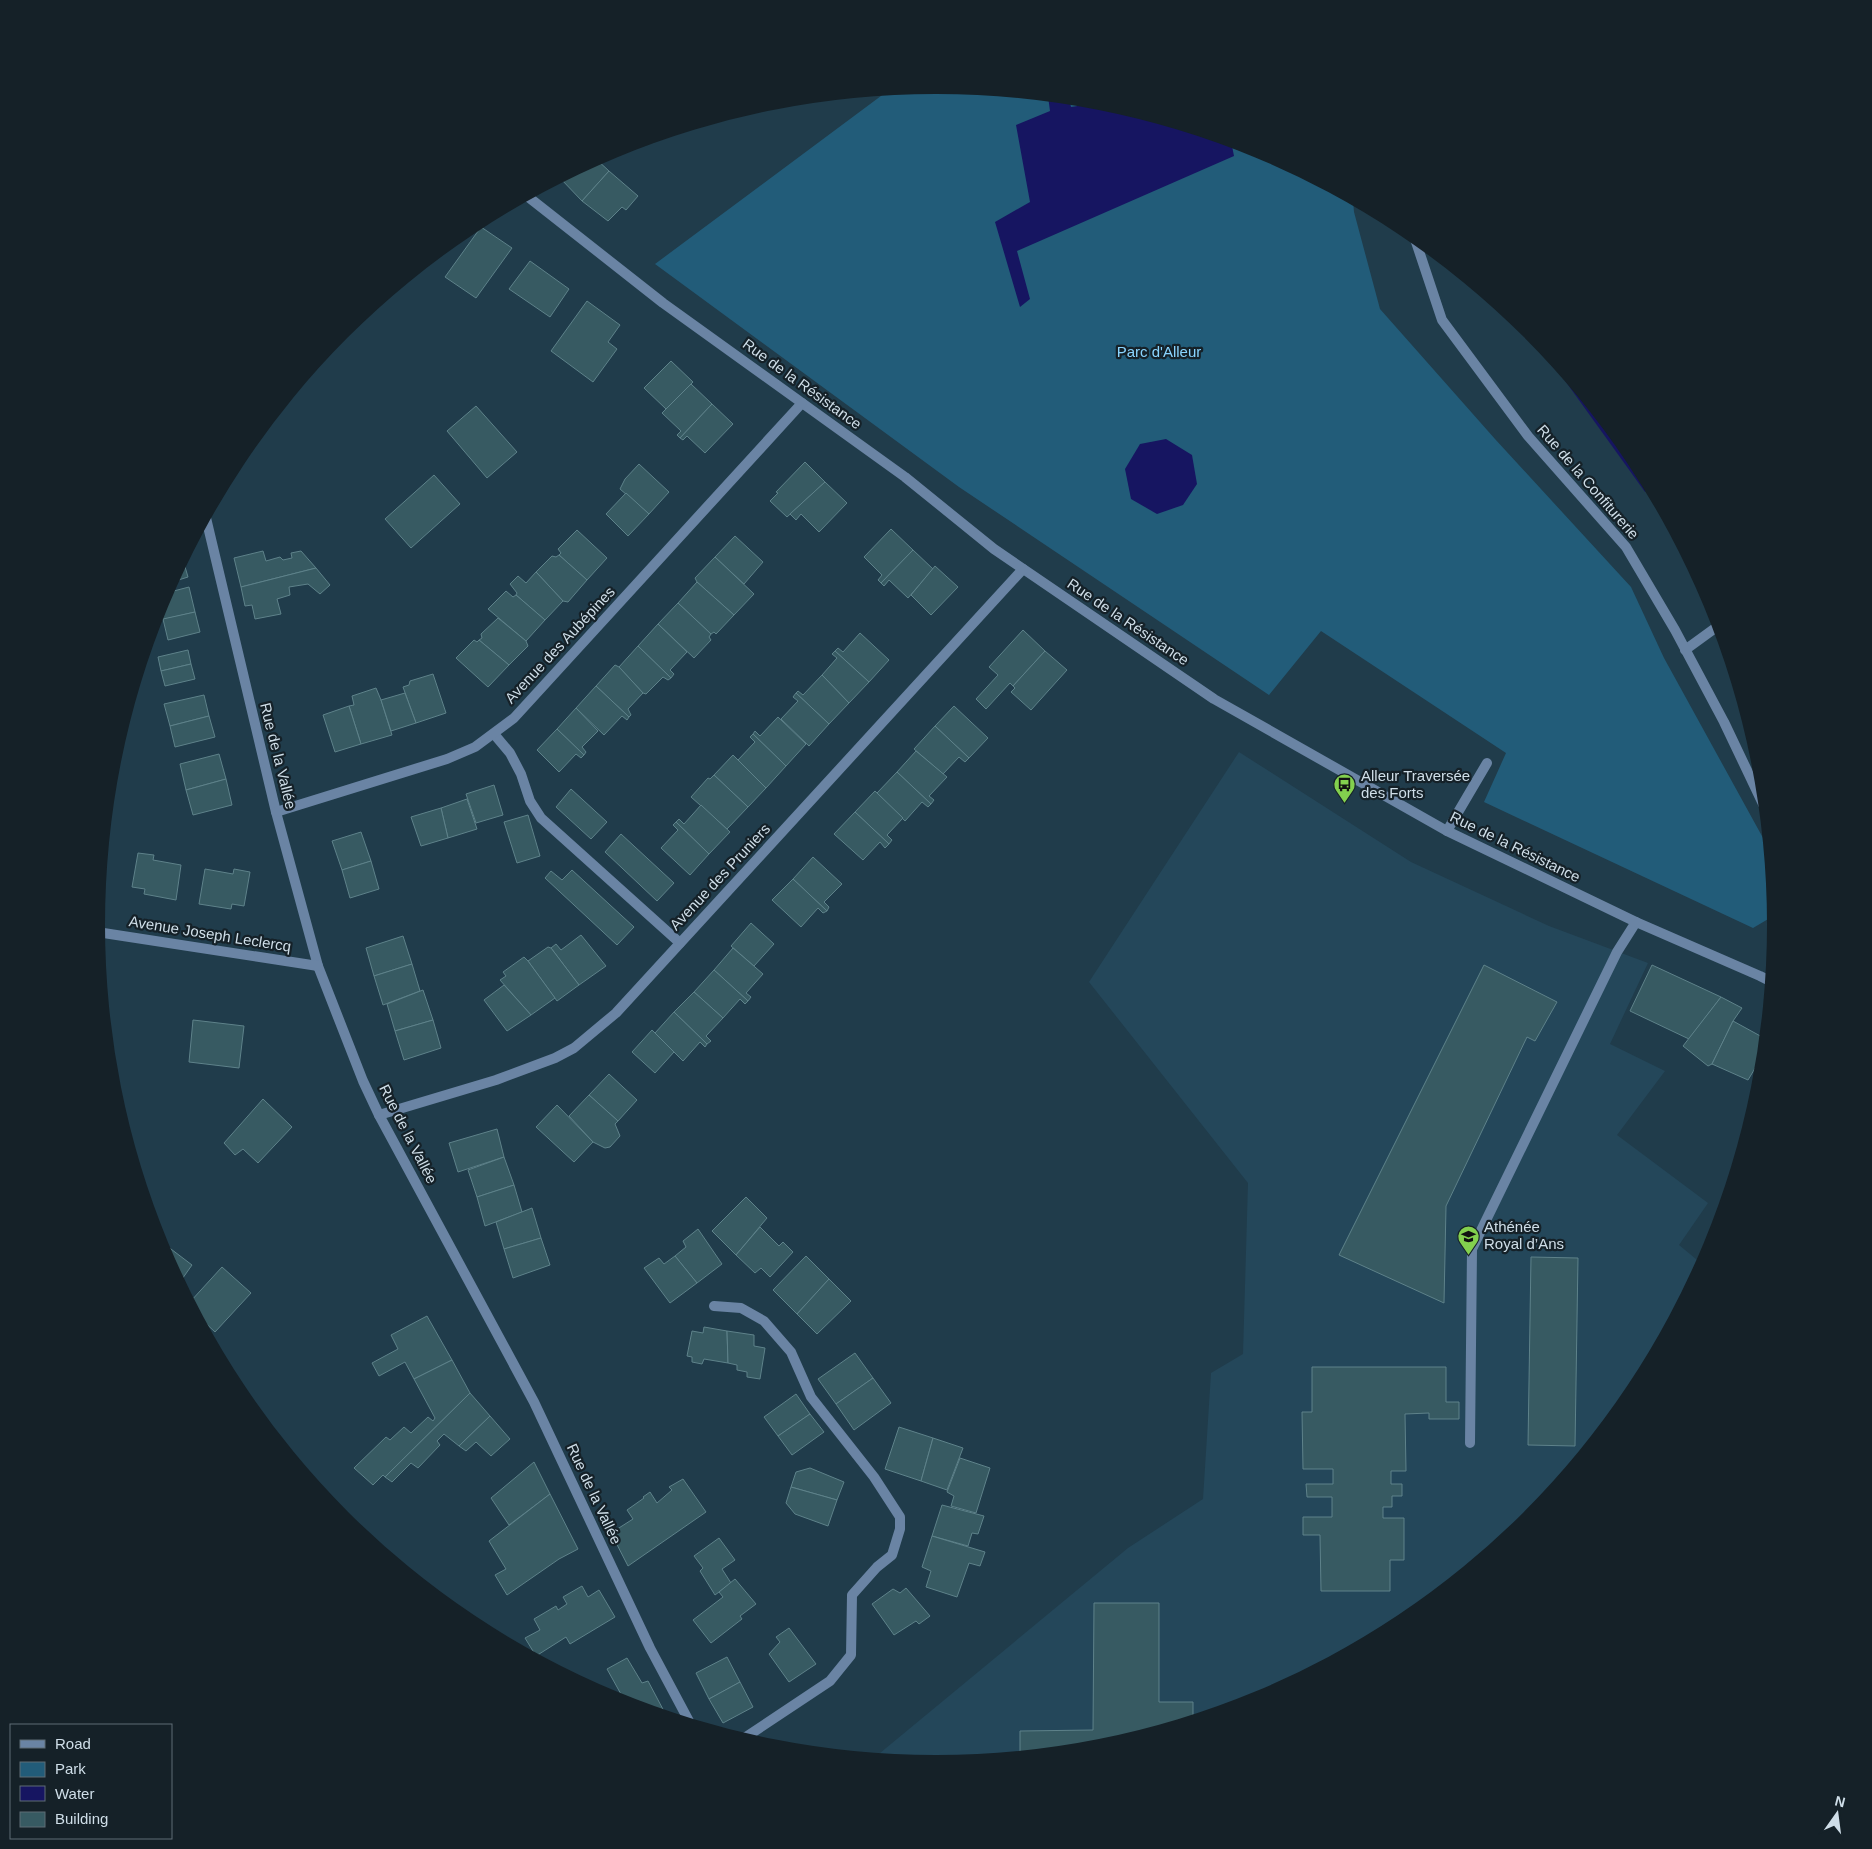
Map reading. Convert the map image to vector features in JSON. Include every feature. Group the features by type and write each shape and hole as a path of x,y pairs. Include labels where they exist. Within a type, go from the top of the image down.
{"street":[{"name":"Rue de la Résistance","path":"531,199 663,303 905,477 994,549 1214,698 1447,831 1636,922 1765,979"},
{"name":"Rue de la Confiturerie","path":"1418,248 1442,320 1528,436 1626,547 1724,722 1755,788"},
{"name":"Avenue des Aubépines","path":"276,812 447,759 475,747 494,734 514,718 802,403"},
{"name":"Rue de la Vallée","path":"208,526 276,812 318,966 363,1081 379,1115 534,1402 650,1648 686,1716"},
{"name":"Avenue des Pruniers","path":"379,1115 496,1080 555,1058 574,1048 616,1013 1023,569"},
{"path":"1685,650 1713,630"},
{"path":"494,734 510,754 521,774 530,801 541,818 680,943"},
{"path":"1447,831 1487,763"},
{"path":"1470,1443 1472,1249 1617,952 1636,922"},
{"name":"Avenue Joseph Leclercq","path":"105,933 318,966"},
{"path":"714,1306 741,1308 764,1320 792,1352 811,1397 874,1477 900,1517 900,1529 892,1555 877,1567 852,1596 851,1654 830,1681 751,1734"}],"shaded area":[{"name":"Athénée Royal d’Ans","path":"1239,752 1411,862 1549,926 1648,963 1610,1044 1665,1071 1617,1135 1708,1203 1679,1245 1696,1259 1655,1340 1627,1386 1561,1472 1484,1549 1442,1584 1398,1615 1351,1644 1303,1670 1254,1692 1203,1711 1151,1727 1098,1739 1044,1748 936,1755 880,1753 1128,1548 1203,1499 1211,1373 1243,1354 1248,1183 1089,982"}],"green space":[{"name":"Parc d'Alleur","path":"936,94 1044,101 1098,110 1151,122 1203,138 1254,157 1303,179 1351,205 1354,207 1380,309 1495,439 1631,587 1664,658 1762,836 1767,920 1753,928 1484,802 1506,753 1321,631 1269,695 959,487 655,264 882,96"}],"water":[{"path":"1049,102 1151,122 1233,149 1234,156 1017,251 1030,299 1020,307 995,222 1030,202 1016,125 1050,111"},
{"path":"1573,392 1627,463 1643,489"},
{"path":"1166,439 1192,455 1197,484 1183,505 1157,514 1131,499 1125,469 1140,444"}],"building":[{"path":"602,164 609,171 582,201 564,182"},
{"path":"609,171 638,196 626,210 622,207 608,221 582,201"},
{"path":"483,228 512,248 476,298 445,277 478,232"},
{"path":"530,261 569,289 550,317 509,289"},
{"path":"587,301 620,325 608,342 617,349 593,382 551,351"},
{"path":"671,361 693,382 666,409 644,388"},
{"path":"691,384 712,404 680,438 677,435 681,431 662,413"},
{"path":"712,404 733,424 705,453 687,436 683,440 680,438"},
{"path":"476,406 517,452 487,478 447,431"},
{"path":"805,462 825,482 787,517 770,501 778,493 776,492"},
{"path":"639,464 669,492 649,514 620,489 625,479"},
{"path":"434,475 460,504 411,548 385,519"},
{"path":"825,482 847,503 819,532 801,514 796,520 790,514"},
{"path":"626,493 649,514 628,536 606,514"},
{"path":"891,529 913,550 881,583 878,580 882,575 864,557"},
{"path":"577,530 607,558 587,580 559,555 561,553 558,549"},
{"path":"735,536 763,562 744,584 715,557"},
{"path":"913,550 933,569 908,598 889,580 884,586 881,583"},
{"path":"263,551 266,561 280,557 283,560 292,558 291,553 301,551 316,568 241,587 234,558"},
{"path":"559,555 587,580 568,602 563,601 536,572 552,556 556,557"},
{"path":"715,557 754,594 734,615 697,582 695,578"},
{"path":"935,566 958,587 931,615 911,595"},
{"path":"316,568 330,585 320,594 308,584 289,587 290,595 277,599 281,614 255,619 252,605 245,606 241,587"},
{"path":"186,569 188,577 181,579"},
{"path":"536,572 563,601 545,620 516,595 517,593 510,584 518,576 526,583"},
{"path":"697,582 734,615 716,634 714,632 711,634 678,603"},
{"path":"189,587 195,612 163,619 168,607 176,590"},
{"path":"506,591 513,597 516,595 545,620 526,641 488,609"},
{"path":"678,603 711,634 709,637 711,640 694,658 658,624"},
{"path":"195,612 200,632 168,640 163,619"},
{"path":"498,618 526,641 528,646 509,665 479,640 482,638 481,634"},
{"path":"658,624 687,652 670,670 674,674 671,678 638,646"},
{"path":"1023,630 1045,651 1013,686 1010,683 986,709 976,699 998,675 989,667"},
{"path":"860,633 889,660 869,682 835,651 838,648 843,652"},
{"path":"474,640 477,642 479,640 509,665 488,687 456,658"},
{"path":"638,646 671,678 668,680 663,677 646,694 619,667"},
{"path":"188,650 191,664 161,671 158,657"},
{"path":"835,651 869,682 849,703 822,675 837,658 832,654"},
{"path":"1045,651 1067,670 1031,710 1011,692 1015,688 1013,686"},
{"path":"191,664 195,679 165,686 161,671"},
{"path":"615,665 643,693 628,709 631,715 629,717 596,686"},
{"path":"433,674 446,713 416,723 403,687 409,685 410,681"},
{"path":"822,675 849,703 829,724 796,693 798,691 803,695"},
{"path":"596,686 629,717 627,720 622,716 604,735 576,708"},
{"path":"376,688 392,735 361,744 349,706 354,705 352,696"},
{"path":"405,693 416,723 391,731 381,700"},
{"path":"796,693 829,724 809,746 781,719 798,701 793,697"},
{"path":"204,695 209,716 170,726 164,704"},
{"path":"349,706 361,744 335,752 323,715"},
{"path":"954,706 988,738 969,758 935,726"},
{"path":"576,708 598,731 582,747 586,752 584,755 557,729"},
{"path":"209,716 215,737 175,747 170,726"},
{"path":"778,717 806,744 786,766 753,734 755,731 760,736"},
{"path":"935,726 969,758 965,762 959,757 943,774 914,749"},
{"path":"557,729 584,755 581,758 576,754 559,772 537,750"},
{"path":"753,734 786,766 766,788 738,760 755,742 750,737"},
{"path":"916,751 947,777 929,796 934,800 931,804 897,772"},
{"path":"219,754 226,779 186,790 180,764"},
{"path":"733,755 766,788 748,807 714,775"},
{"path":"897,772 931,804 928,807 922,802 905,821 877,793"},
{"path":"714,775 748,807 727,829 691,797 708,778 710,779"},
{"path":"226,779 232,805 193,815 186,790"},
{"path":"494,785 503,815 476,823 466,794"},
{"path":"571,789 607,822 591,839 556,807"},
{"path":"875,791 903,818 887,835 892,840 889,844 855,812"},
{"path":"467,799 477,829 448,838 441,808"},
{"path":"701,805 730,832 709,854 676,822 679,819 684,824"},
{"path":"441,808 448,838 421,846 411,817"},
{"path":"855,812 889,844 885,848 880,842 863,860 834,834"},
{"path":"528,815 540,856 517,863 504,822"},
{"path":"676,822 709,854 690,875 661,848 678,830 673,825"},
{"path":"361,832 371,861 342,870 332,841"},
{"path":"621,834 674,883 657,901 605,852"},
{"path":"138,853 154,855 153,860 181,865 176,900 144,894 145,889 132,887"},
{"path":"813,857 842,884 824,902 829,907 827,911 793,879"},
{"path":"371,861 379,889 350,898 342,870"},
{"path":"205,869 233,874 234,869 250,872 244,906 232,904 231,909 199,904"},
{"path":"572,870 634,927 617,945 545,878 551,871 562,880"},
{"path":"793,879 827,911 823,913 818,908 801,927 772,900"},
{"path":"751,923 774,944 754,966 731,946"},
{"path":"581,935 606,966 579,985 551,948 556,944 561,950"},
{"path":"403,936 412,964 374,976 366,948"},
{"path":"548,947 551,948 579,985 557,1001 528,961"},
{"path":"733,948 763,974 746,993 751,997 748,1001 714,970"},
{"path":"524,957 555,998 531,1015 500,980 506,976 503,972"},
{"path":"412,964 420,991 383,1005 374,976"},
{"path":"1484,965 1557,1002 1535,1041 1527,1037 1446,1206 1444,1303 1339,1255"},
{"path":"1652,965 1721,997 1689,1039 1630,1011"},
{"path":"714,970 748,1001 745,1004 740,999 723,1018 694,992"},
{"path":"504,985 531,1015 507,1031 484,1000"},
{"path":"423,990 433,1020 395,1031 387,1004"},
{"path":"694,992 723,1018 706,1036 711,1041 707,1044 674,1012"},
{"path":"1721,997 1742,1008 1733,1021 1712,1064 1708,1066 1683,1046"},
{"path":"674,1012 707,1044 705,1047 700,1042 683,1061 655,1033"},
{"path":"193,1020 244,1026 239,1068 189,1062"},
{"path":"433,1020 441,1048 404,1060 395,1031"},
{"path":"1733,1021 1760,1036 1754,1070 1748,1080 1712,1064"},
{"path":"652,1030 674,1052 655,1073 632,1052"},
{"path":"609,1074 637,1100 618,1121 589,1095"},
{"path":"589,1095 618,1121 615,1124 620,1136 610,1147 605,1148 593,1142 569,1116"},
{"path":"263,1099 292,1127 258,1163 243,1149 235,1155 224,1143"},
{"path":"557,1105 593,1142 574,1162 536,1127"},
{"path":"497,1129 504,1157 458,1172 449,1143"},
{"path":"504,1157 514,1185 477,1197 468,1170"},
{"path":"514,1185 522,1212 485,1226 477,1197"},
{"path":"746,1197 767,1218 736,1255 712,1231"},
{"path":"532,1208 541,1238 504,1249 496,1222"},
{"path":"760,1227 779,1246 783,1242 793,1252 770,1277 761,1268 755,1273 736,1255"},
{"path":"698,1229 722,1264 697,1283 675,1256 686,1247 683,1241"},
{"path":"541,1238 550,1265 513,1278 504,1249"},
{"path":"171,1249 192,1265 184,1277"},
{"path":"675,1256 697,1283 670,1303 644,1268 659,1258 664,1264"},
{"path":"806,1256 829,1279 797,1314 773,1290"},
{"path":"1531,1257 1578,1258 1575,1446 1528,1445"},
{"path":"222,1267 251,1293 215,1332 210,1328 194,1298"},
{"path":"829,1279 851,1301 817,1334 797,1314"},
{"path":"427,1316 452,1360 414,1379 405,1362 379,1376 372,1363 398,1349 391,1335"},
{"path":"704,1327 727,1331 728,1363 704,1359 702,1364 692,1362 692,1357 687,1356 692,1331 703,1333"},
{"path":"727,1331 754,1335 754,1346 765,1348 760,1379 747,1377 747,1372 737,1370 737,1365 728,1363"},
{"path":"855,1353 873,1378 836,1404 818,1379"},
{"path":"452,1360 470,1393 385,1477 383,1475 373,1485 354,1468 386,1437 390,1440 404,1427 411,1433 428,1417 433,1421 435,1418 414,1379"},
{"path":"1312,1367 1446,1367 1446,1402 1459,1402 1459,1419 1429,1419 1429,1413 1405,1414 1406,1471 1391,1471 1391,1484 1402,1484 1402,1496 1392,1496 1392,1507 1383,1507 1383,1518 1404,1518 1404,1560 1390,1560 1390,1591 1321,1591 1320,1535 1303,1535 1303,1517 1332,1517 1332,1497 1307,1497 1306,1484 1333,1484 1333,1469 1303,1469 1302,1412 1312,1412"},
{"path":"873,1378 891,1403 854,1430 836,1404"},
{"path":"470,1393 490,1416 459,1446 444,1434 437,1441 440,1445 418,1468 411,1463 392,1482 385,1477"},
{"path":"796,1394 810,1414 778,1436 764,1417"},
{"path":"810,1414 824,1432 792,1455 778,1436"},
{"path":"490,1416 510,1439 491,1456 476,1442 466,1451 459,1446"},
{"path":"899,1427 933,1438 921,1481 885,1469"},
{"path":"933,1438 963,1448 947,1490 921,1481"},
{"path":"960,1458 990,1468 976,1513 951,1506 954,1496 947,1492"},
{"path":"534,1462 550,1494 509,1525 491,1498"},
{"path":"810,1468 844,1482 837,1500 791,1487 796,1472"},
{"path":"683,1479 706,1512 628,1566 611,1533 633,1519 627,1510 643,1497 650,1492 657,1503 672,1490 669,1487"},
{"path":"791,1487 837,1500 828,1526 795,1514 786,1503"},
{"path":"550,1494 578,1549 559,1559 507,1595 495,1575 506,1569 489,1541"},
{"path":"942,1505 984,1516 978,1534 972,1533 968,1546 932,1536"},
{"path":"932,1536 985,1552 980,1566 969,1563 957,1597 926,1587 931,1571 922,1567"},
{"path":"719,1538 735,1560 722,1569 731,1583 715,1595 700,1571 703,1568 694,1556"},
{"path":"735,1579 756,1604 740,1616 742,1619 711,1643 693,1620 723,1597 719,1592"},
{"path":"582,1586 588,1597 599,1590 615,1617 570,1644 566,1637 539,1654 532,1650 525,1638 540,1630 534,1619 556,1606 558,1610 567,1604 563,1597"},
{"path":"906,1588 930,1616 919,1624 916,1621 894,1635 872,1604 893,1589 900,1593"},
{"path":"1094,1603 1159,1603 1159,1702 1193,1702 1193,1714 1151,1727 1098,1739 1020,1750 1020,1731 1093,1730"},
{"path":"789,1628 816,1664 789,1682 769,1654 780,1642 776,1637"},
{"path":"727,1657 740,1682 709,1699 696,1673"},
{"path":"627,1658 642,1683 648,1681 663,1709 620,1693 607,1669"},
{"path":"740,1682 753,1707 723,1723 709,1699"}],"place":[{"name":"Alleur Traversée des Forts","path":"1345,804"},
{"name":"Athénée Royal d’Ans","path":"1468,1255"}]}
